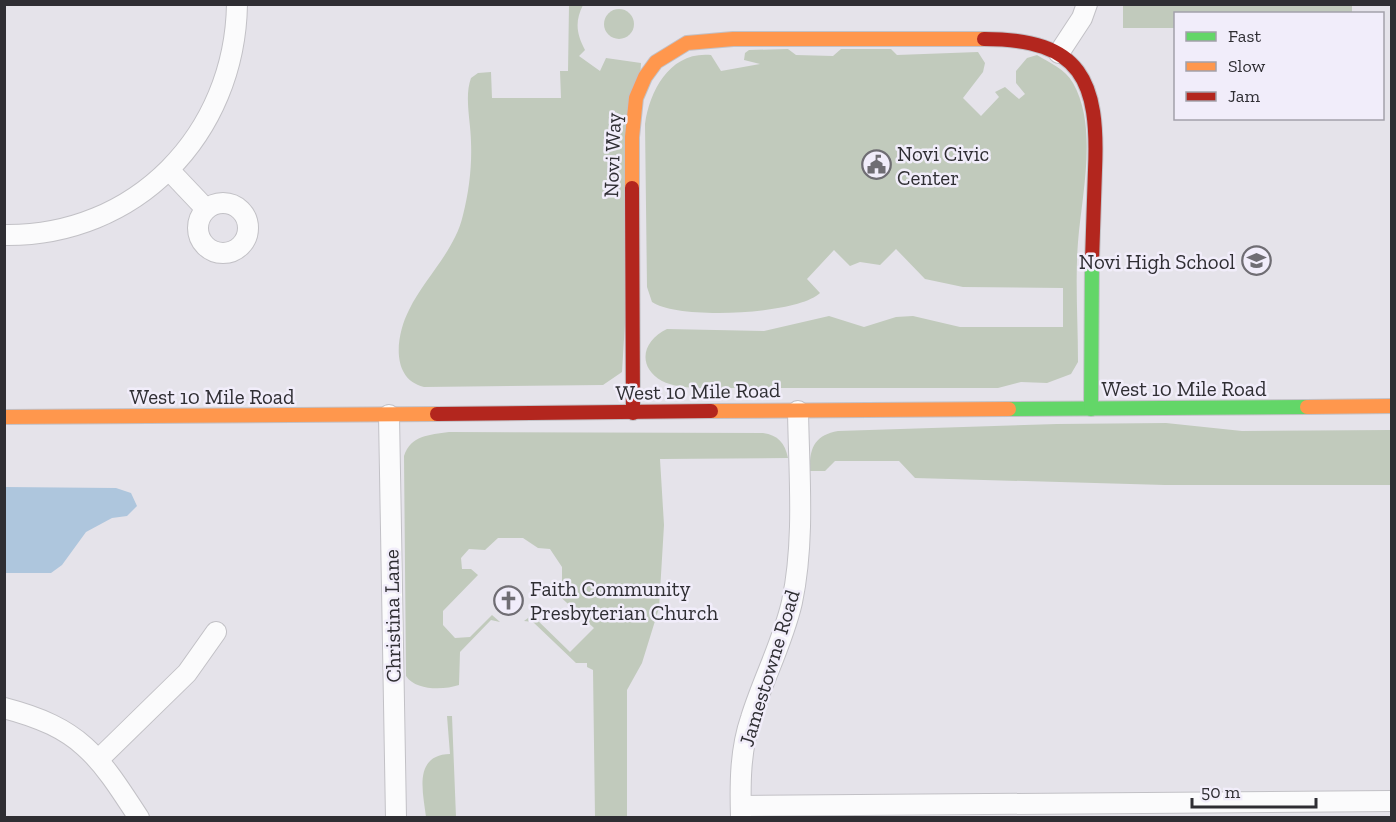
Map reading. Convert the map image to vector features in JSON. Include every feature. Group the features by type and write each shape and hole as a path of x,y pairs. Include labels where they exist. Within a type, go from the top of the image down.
{"main road":[{"name":"Novi Way","path":"633,413 633,117 636,98 656,62 687,43 733,39 1001,39 1024,41 1059,53"},
{"path":"1059,53 1077,66 1088,81 1096,105 1090,305 1091,409"},
{"name":"West 10 Mile Road","path":"4,417 1392,406"}],"street":[{"path":"4,235 42,232 73,226 109,212 141,193 170,171 196,137 216,102 233,47 237,4"},
{"path":"1059,53 1082,18 1087,4"},
{"path":"170,171 206,209"},
{"name":"Jamestowne Road","path":"741,812 741,763 746,734 783,632 795,584 800,520 798,411"},
{"name":"Christina Lane","path":"389,415 396,818"},
{"path":"99,759 188,673 216,632"},
{"path":"4,708 55,726 99,759 139,818"},
{"path":"741,812 1392,801"}],"green space":[{"path":"1352,4 1352,12 1174,12 1174,28 1123,28 1123,5"},
{"path":"569,5 583,5 578,27 585,50 579,56 600,71 606,58 641,63 622,372 603,385 424,387 405,375 401,366 399,343 409,310 447,252 463,215 470,170 471,142 468,102 471,78 478,73 491,72 492,98 561,98 560,71 568,71"},
{"path":"619,9 629,14 634,24 629,34 619,39 609,34 604,24 609,14"},
{"path":"788,49 796,55 833,56 841,49 891,49 897,55 978,52 985,63 983,72 963,98 981,116 999,97 995,92 1005,87 1019,99 1025,94 1016,83 1016,71 1027,58 1037,55 1070,78 1081,100 1087,140 1077,257 1078,362 1071,374 1047,383 1021,382 998,388 695,388 670,384 654,375 646,361 648,346 652,340 667,329 764,331 829,316 864,327 896,317 913,316 960,327 1063,327 1063,288 963,287 925,279 896,249 880,265 860,262 850,266 834,250 807,279 820,293 788,306 710,313 665,308 652,302 647,287 645,124 658,86 674,66 697,55 711,55 721,71 760,64 744,60 745,53 749,50"},
{"path":"1166,423 1242,431 1391,430 1391,485 1165,485 915,478 899,461 835,461 825,471 810,471 812,449 815,444 824,436 838,431"},
{"path":"449,432 763,433 777,438 785,448 788,458 660,459 664,525 659,608 642,663 627,690 627,817 595,817 593,670 587,667 587,663 576,663 533,622 524,621 532,615 570,652 594,628 553,590 562,581 562,567 550,549 538,548 523,538 498,538 485,550 469,549 461,558 462,569 471,569 478,575 443,611 443,625 455,638 470,637 492,615 500,622 491,620 460,652 459,685 446,688 423,687 406,676 404,456 416,440 428,435"},
{"path":"447,716 452,716 456,817 426,817 423,776 430,761 438,756 450,754"}],"water":[{"path":"5,487 116,488 131,493 137,506 127,516 112,518 86,532 62,565 51,573 5,573"}],"traffic: fast":[{"path":"1091,409 1092,261"},
{"path":"1009,409 1307,407"}],"traffic: slow":[{"path":"632,188 632,137 636,98 645,77 656,62 687,43 733,39 984,39"},
{"path":"1307,407 1392,406"},
{"path":"711,411 1009,409"},
{"path":"4,417 437,414"}],"traffic: jam":[{"path":"984,39 1017,41 1043,47 1063,57 1078,71 1087,89 1093,112 1095,139 1092,261"},
{"path":"632,188 633,413"},
{"path":"437,414 711,411"}],"place":[{"name":"Novi Civic Center","path":"876,165"},
{"name":"Novi High School","path":"1256,261"},
{"name":"Faith Community Presbyterian Church","path":"509,600"}]}
